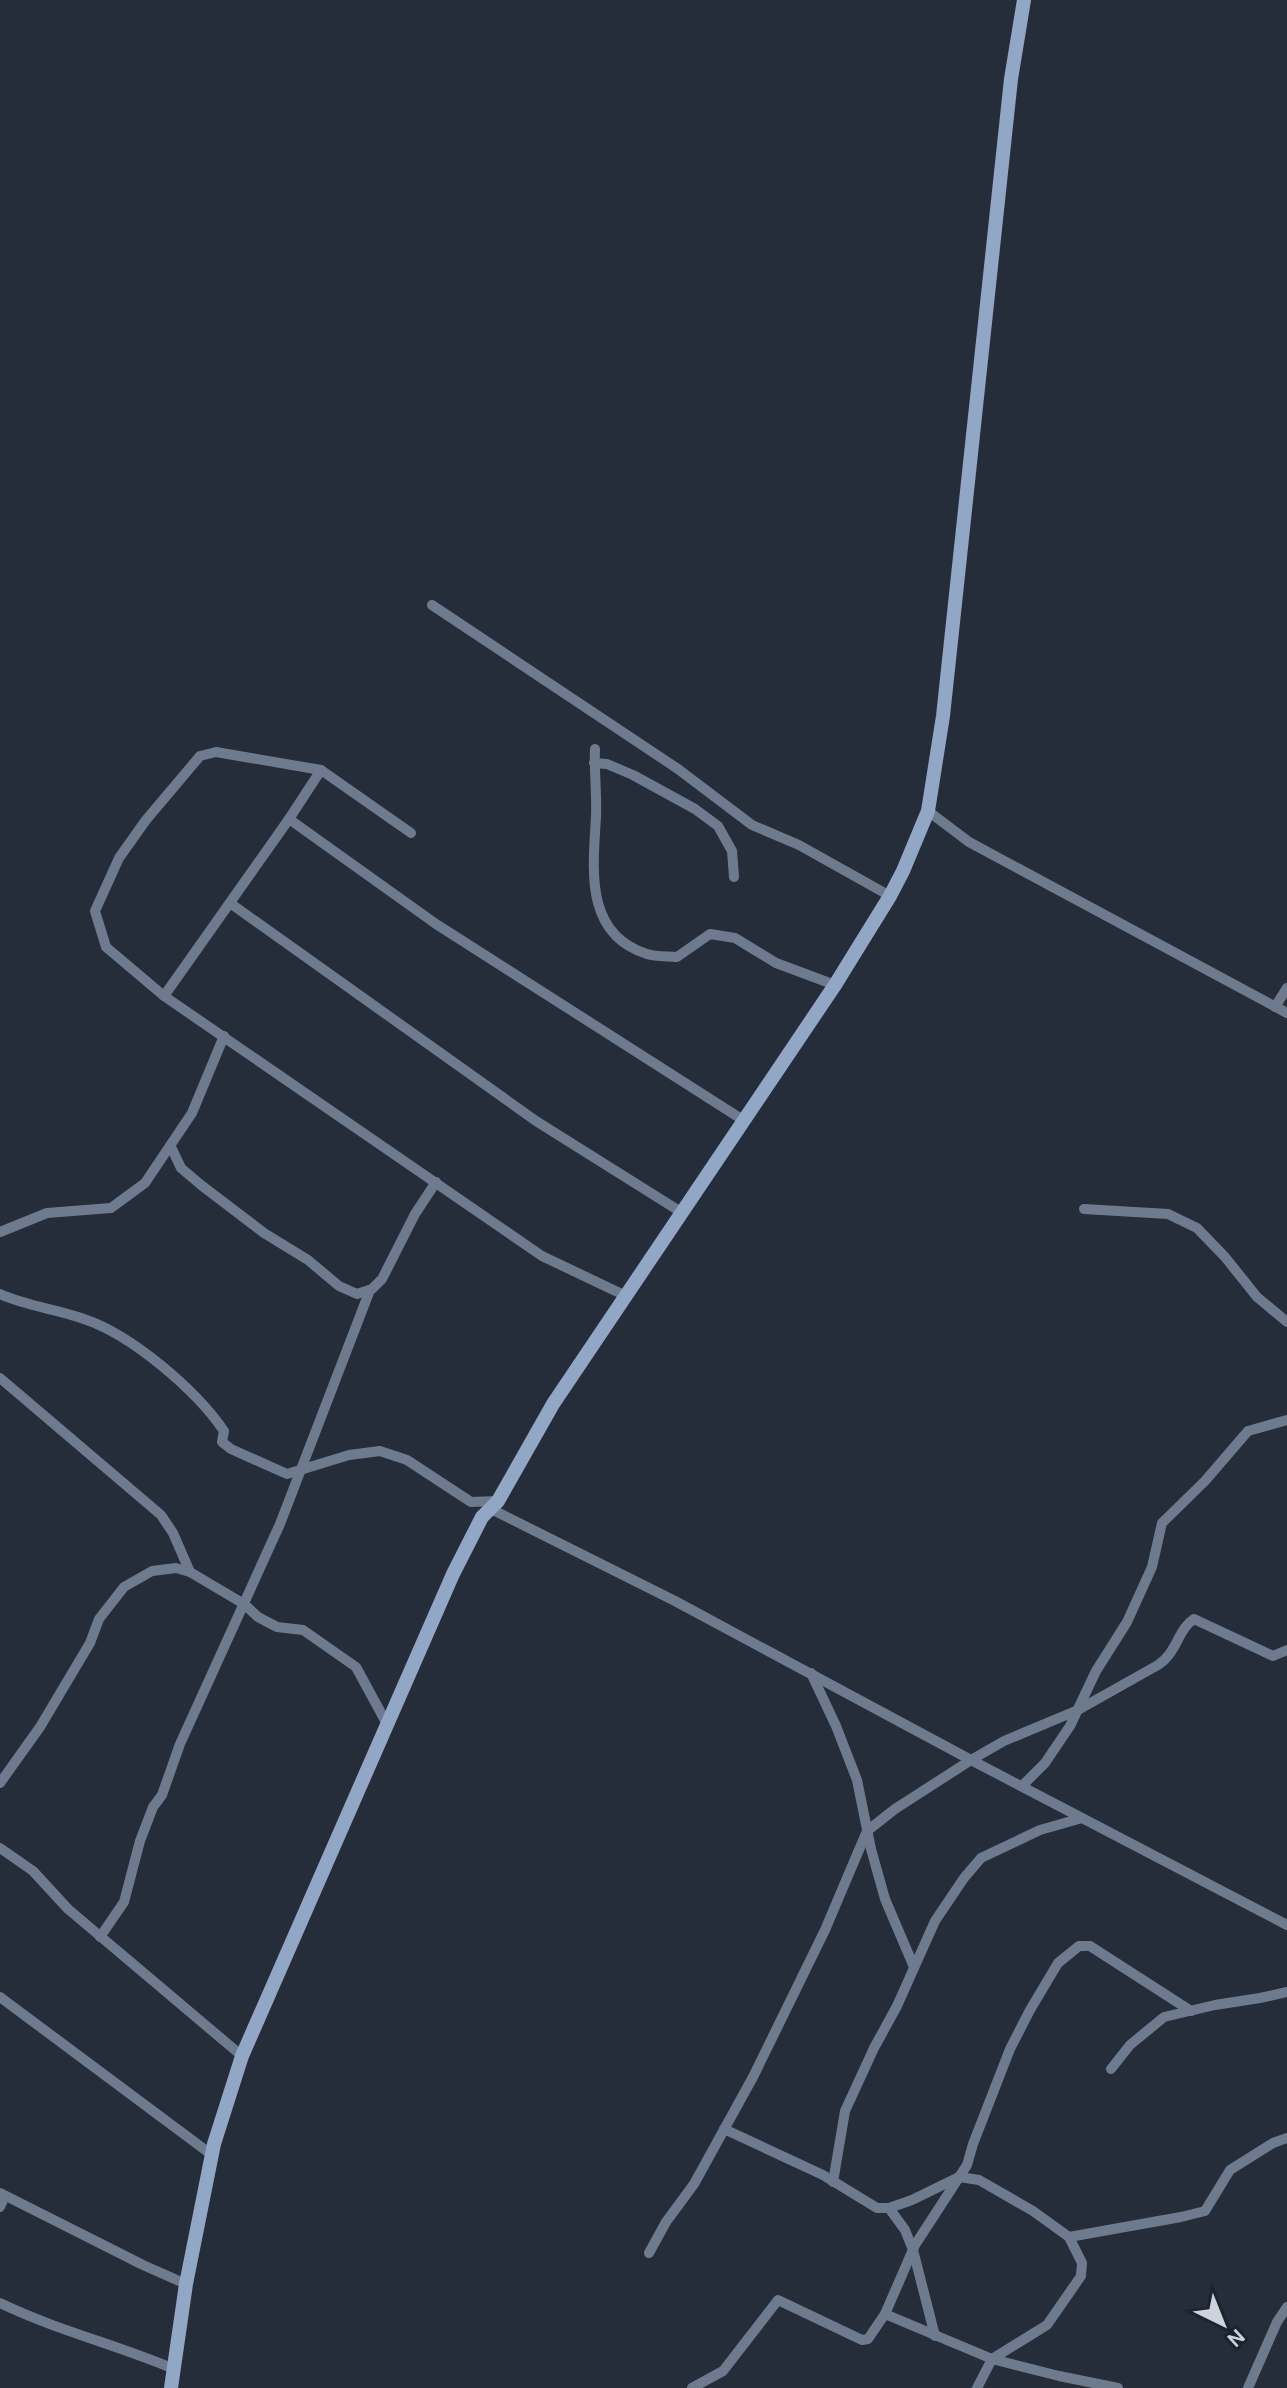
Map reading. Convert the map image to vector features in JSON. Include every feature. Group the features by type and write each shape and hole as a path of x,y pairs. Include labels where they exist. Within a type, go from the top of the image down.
{"main road":[{"path":"171,2388 186,2284 212,2155 242,2056 453,1574 482,1517 498,1501 553,1404 835,985 890,896 928,811 943,716 1011,79 1024,0"}],"street":[{"path":"432,605 678,769 752,825 799,845 890,896"},
{"path":"595,749 597,812 594,884 603,918 616,939 648,955 677,957 710,934 735,938 776,963 835,985"},
{"path":"411,833 321,770 216,752 200,756 146,820 119,858 95,911 106,947 164,996 542,1256 626,1296"},
{"path":"594,763 607,764 633,775 695,809 718,826 732,851 734,877"},
{"path":"164,996 321,770"},
{"path":"928,811 969,842 1287,1013"},
{"path":"289,819 436,924 743,1120"},
{"path":"230,903 536,1121 681,1212"},
{"path":"1275,1007 1287,988"},
{"path":"0,1232 47,1213 111,1208 145,1183 192,1113 224,1036"},
{"path":"171,1147 181,1168 264,1233 308,1260 339,1286 357,1294 370,1290 382,1279 415,1214 436,1182"},
{"path":"1084,1209 1168,1214 1197,1228 1257,1297 1287,1322"},
{"path":"100,1937 124,1902 140,1841 153,1807 162,1795 180,1744 302,1468 370,1290"},
{"path":"0,1294 88,1320 119,1336 183,1385 203,1405 224,1431 222,1442 231,1449 287,1474 349,1455 380,1451 407,1460 471,1502 498,1501 495,1511 675,1601 1287,1925"},
{"path":"0,1378 161,1515 173,1533 190,1572"},
{"path":"1022,1786 1045,1763 1070,1726 1096,1671 1127,1622 1152,1567 1162,1523 1205,1481 1248,1431 1287,1420"},
{"path":"0,1783 40,1727 90,1643 99,1619 124,1587 152,1571 176,1568 190,1572 277,1627 303,1630 356,1667 387,1724"},
{"path":"649,2253 666,2222 694,2184 753,2077 825,1930 867,1831 895,1809 1004,1741 1078,1710 1169,1658 1188,1622 1194,1619 1273,1656 1287,1650"},
{"path":"811,1673 857,1780 885,1899 914,1967"},
{"path":"833,2182 845,2111 935,1921 964,1878 981,1858 1040,1830 1082,1818"},
{"path":"0,1848 33,1871 68,1909 242,2056"},
{"path":"692,2388 723,2371 778,2300 862,2340 868,2339 885,2314 913,2250 967,2165 999,2078 1030,2010 1058,1963 1079,1946 1090,1946 1191,2011"},
{"path":"1111,2069 1130,2045 1164,2017 1287,1992"},
{"path":"0,1997 212,2155"},
{"path":"724,2129 767,2147 877,2208 889,2208 912,2200 959,2177 979,2180 1033,2211 1069,2237 1082,2263 1081,2276 1047,2325 992,2359 977,2388"},
{"path":"1069,2237 1205,2211 1230,2170 1273,2143 1287,2138"},
{"path":"0,2207 2,2194 186,2284"},
{"path":"889,2208 905,2230 913,2250 935,2336"},
{"path":"0,2303 49,2325 99,2340 174,2369"},
{"path":"1248,2388 1277,2322 1287,2307"},
{"path":"885,2314 992,2359 1118,2388"}]}
